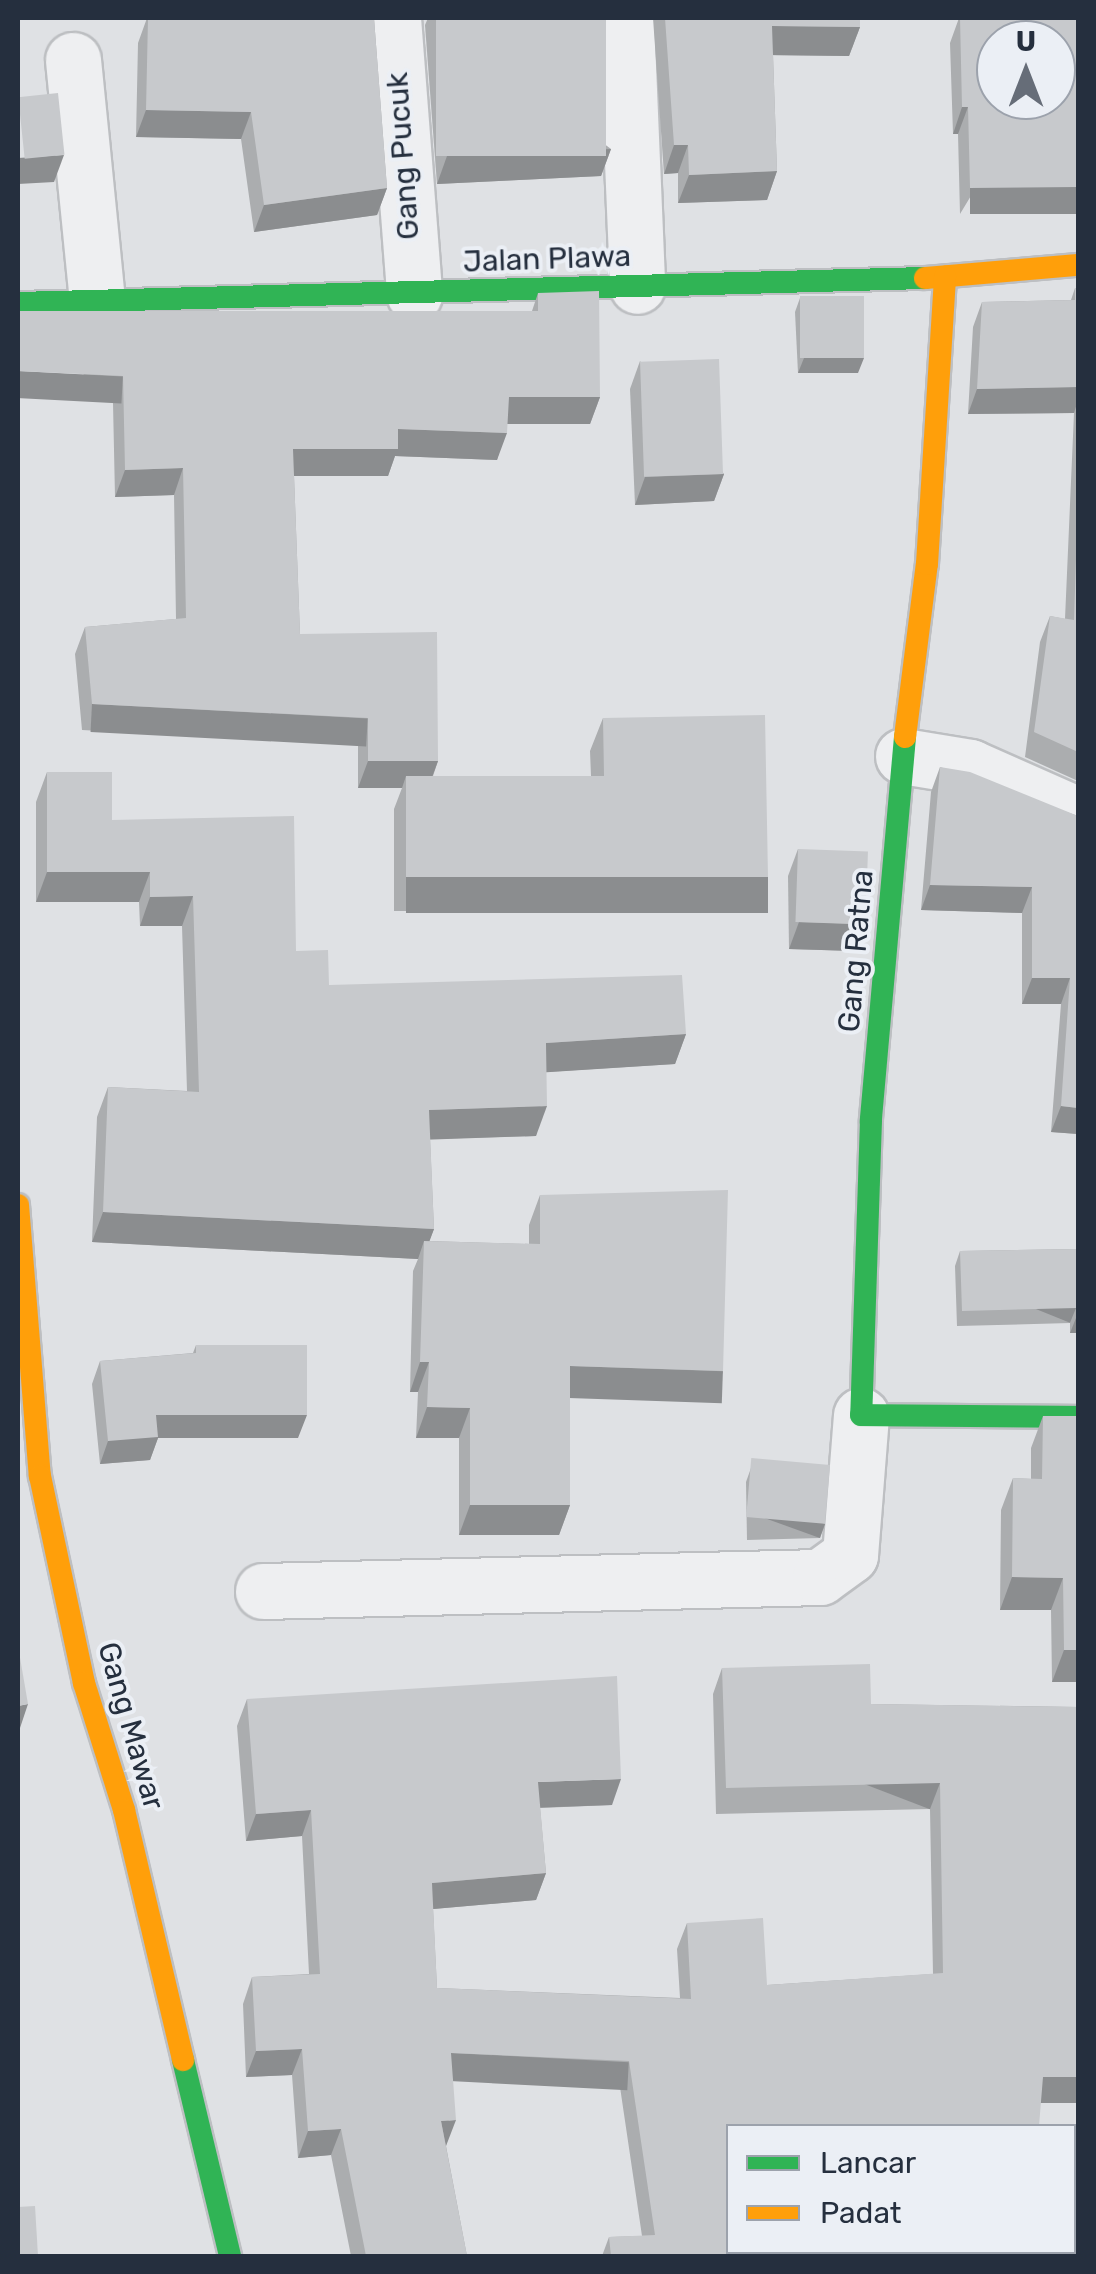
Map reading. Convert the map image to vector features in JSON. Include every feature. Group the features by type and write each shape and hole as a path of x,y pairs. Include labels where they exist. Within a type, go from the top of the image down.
{"street":[{"name":"Gang Pucuk","path":"393,18 414,294"},
{"path":"626,18 637,286"},
{"path":"73,60 98,302"},
{"name":"Jalan Plawa","path":"18,304 945,277 1078,265"},
{"name":"Gang Ratna","path":"862,1415 872,1120 902,756 927,564 945,277"},
{"path":"902,756 970,767 1078,815"},
{"name":"Gang Mawar","path":"18,1205 40,1476 84,1683 124,1810 230,2256"},
{"path":"263,1590 820,1577 850,1555 862,1415 1078,1417"}],"building":[{"path":"148,18 374,18 387,188 264,205 251,112 146,110"},
{"path":"436,18 606,18 606,156 436,156"},
{"path":"665,18 860,18 860,27 772,26 777,171 689,175 688,145 674,145"},
{"path":"960,18 1078,18 1078,187 970,188 968,107 962,107"},
{"path":"58,93 64,155 25,159 18,97"},
{"path":"1075,288 1078,387 977,389 982,302 1075,300"},
{"path":"599,291 600,397 509,397 507,433 398,429 398,449 293,449 300,634 437,632 438,761 368,761 368,718 92,704 85,627 186,618 183,468 125,470 123,376 18,371 18,311 538,311 538,293"},
{"path":"800,296 864,296 864,358 800,358"},
{"path":"719,359 723,474 644,477 640,362"},
{"path":"1078,498 1078,752 1034,732 1050,616 1074,620"},
{"path":"765,715 768,877 406,877 406,776 604,776 603,718"},
{"path":"940,767 970,772 1078,816 1078,1108 1061,1106 1070,978 1032,978 1032,887 930,885"},
{"path":"47,772 112,772 112,820 294,816 296,951 328,950 329,985 682,975 686,1034 546,1043 547,1106 429,1110 434,1229 103,1212 108,1087 199,1092 193,896 150,897 150,872 47,872"},
{"path":"798,849 868,851 865,924 795,922"},
{"path":"728,1190 723,1371 570,1366 570,1505 470,1505 470,1408 427,1407 429,1362 420,1362 424,1241 540,1244 540,1195"},
{"path":"1078,1249 1078,1318 1076,1308 962,1311 960,1251"},
{"path":"196,1345 307,1345 307,1415 156,1415 158,1437 108,1441 100,1361 196,1353"},
{"path":"1043,1416 1078,1416 1078,1650 1064,1650 1063,1578 1012,1577 1013,1478 1042,1479"},
{"path":"751,1458 830,1465 825,1524 746,1517"},
{"path":"18,1646 28,1704 18,1706"},
{"path":"870,1664 871,1704 1078,1707 1078,2077 1043,2077 1039,2124 726,2124 726,2254 748,2256 611,2256 609,2237 655,2235 629,2061 451,2053 456,2120 441,2121 467,2256 366,2256 341,2129 308,2131 302,2049 256,2051 252,1977 320,1974 311,1810 256,1814 247,1699 617,1676 621,1779 538,1782 546,1873 432,1883 437,1988 691,1999 687,1923 763,1918 767,1985 943,1973 940,1783 726,1788 722,1668"},
{"path":"1078,2198 1078,2256 988,2256 1076,2254"},
{"path":"35,2206 38,2256 18,2256 18,2207"}],"traffic: fast":[{"path":"18,303 925,278"},
{"path":"905,737 871,1120 861,1415 1078,1417"},
{"path":"183,2060 230,2256"}],"traffic: slow":[{"path":"925,278 1078,265"},
{"path":"905,737 927,564 945,277"},
{"path":"18,1205 40,1476 84,1683 124,1810 183,2060"}]}
